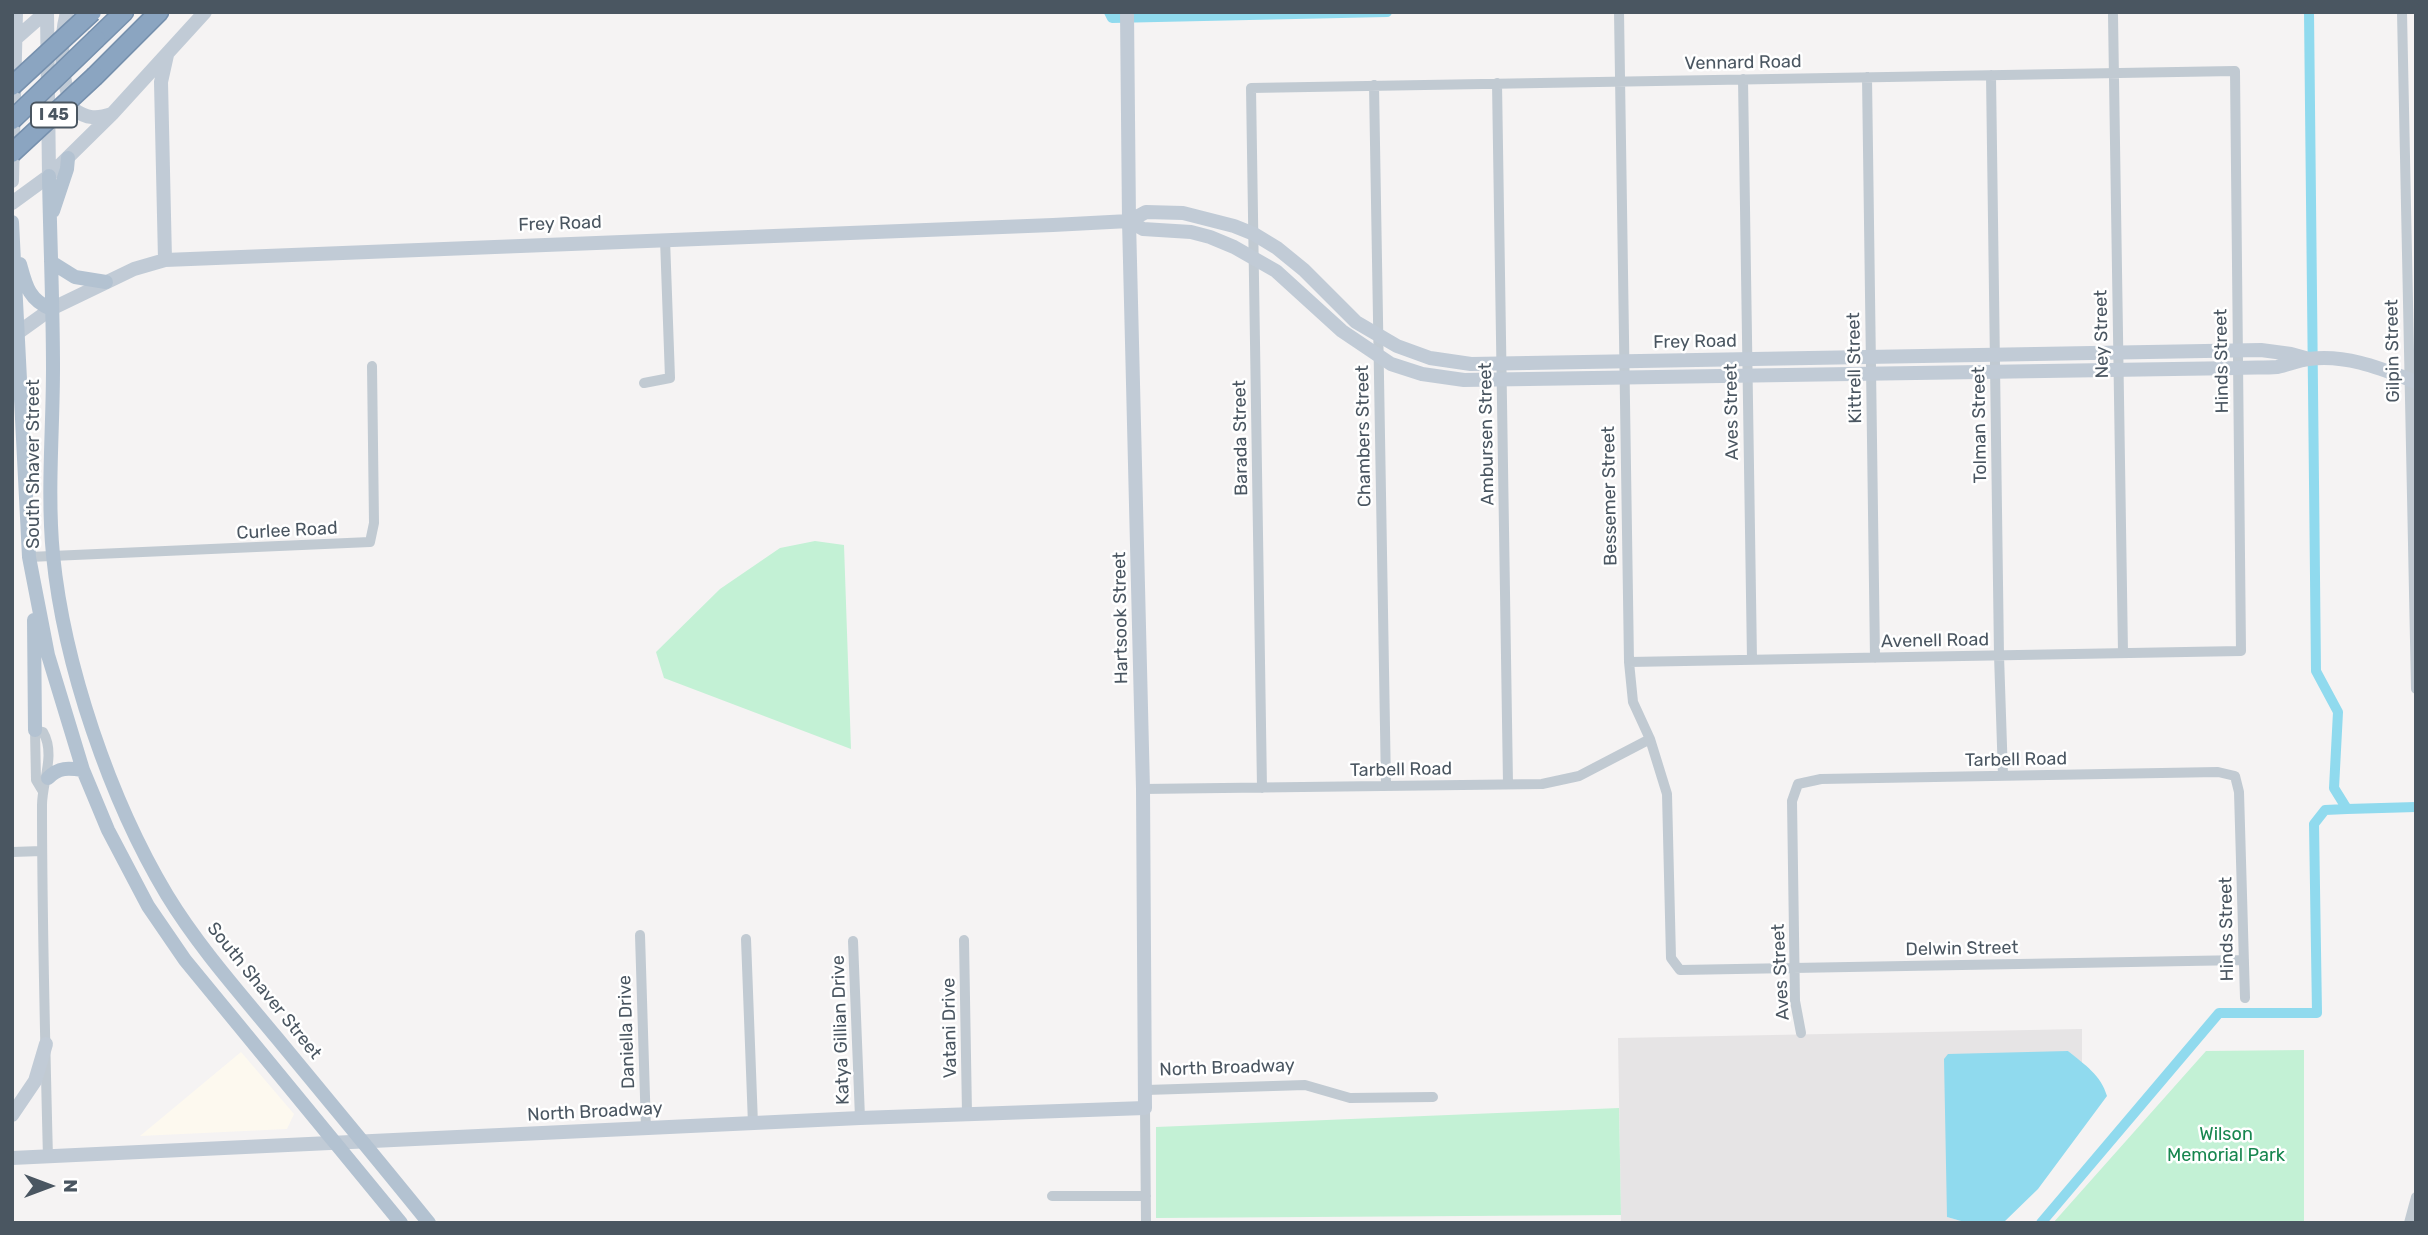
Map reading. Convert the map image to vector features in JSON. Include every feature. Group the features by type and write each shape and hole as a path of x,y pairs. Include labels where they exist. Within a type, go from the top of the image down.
{"highway":[{"name":"I 45","path":"12,86 92,12"},
{"path":"12,120 124,12"},
{"name":"I 45","path":"12,153 159,12"}],"main road":[{"path":"50,219 67,169 68,158"},
{"name":"South Shaver Street","path":"49,176 53,370 49,503 53,556 79,684 96,742 142,848 167,895 202,947 429,1223"},
{"name":"South Shaver Street","path":"12,222 15,335 29,558 58,690 83,770 123,858 155,917 185,960 401,1223"},
{"path":"13,236 29,295 38,304 51,309"},
{"path":"51,262 75,276 106,282"},
{"path":"12,391 22,415"},
{"path":"34,587 35,730"},
{"path":"58,690 79,684"},
{"path":"45,784 55,770 83,770"},
{"path":"123,858 142,848"},
{"path":"223,1007 240,994"}],"street":[{"path":"12,181 16,12"},
{"path":"14,40 46,12"},
{"name":"South Shaver Street","path":"46,12 49,176"},
{"path":"67,12 64,79 65,90 73,110 99,119 112,114"},
{"path":"12,203 49,176 68,158 205,12"},
{"name":"Hartsook Street","path":"1127,12 1129,221 1143,789 1146,1223"},
{"name":"Gilpin Street","path":"2402,12 2413,381 2416,689"},
{"name":"Bessemer Street","path":"1619,13 1629,662 1633,702 1650,740 1668,793 1671,958 1680,970"},
{"name":"Ney Street","path":"2113,15 2123,653"},
{"path":"165,260 161,82 168,51"},
{"name":"Vennard Road","path":"1251,88 2235,71"},
{"name":"Hinds Street","path":"2235,71 2241,651"},
{"name":"Tolman Street","path":"1991,75 2003,776"},
{"name":"Kittrell Street","path":"1867,77 1875,658"},
{"name":"Aves Street","path":"1743,79 1752,660"},
{"name":"Ambursen Street","path":"1497,83 1508,784"},
{"name":"Chambers Street","path":"1374,85 1386,786"},
{"name":"Barada Street","path":"1251,88 1262,788"},
{"name":"Frey Road","path":"15,335 51,309 106,282 165,260 1129,221 1146,212 1183,213 1204,217 1254,234 1304,270 1356,321 1397,346 1430,358 1471,364 2261,350 2355,361 2384,368 2413,381"},
{"name":"Frey Road","path":"1129,221 1143,229 1175,230 1210,237 1276,271 1342,331 1391,364 1422,374 1464,380 2278,367 2314,358"},
{"path":"644,383 670,378 665,239"},
{"name":"Curlee Road","path":"29,558 370,542 374,523 372,366"},
{"name":"Avenell Road","path":"1629,662 2241,651"},
{"path":"35,730 36,780 45,784 42,851 48,1158"},
{"name":"Tarbell Road","path":"1143,789 1542,784 1579,776 1650,740"},
{"name":"Tarbell Road","path":"1798,784 1821,779 2218,772 2235,776"},
{"name":"Hinds Street","path":"2235,776 2239,792 2245,998"},
{"name":"Aves Street","path":"1798,784 1792,801 1795,1000 1801,1033"},
{"path":"12,852 42,851"},
{"name":"Daniella Drive","path":"640,935 646,1129"},
{"path":"746,939 753,1124"},
{"name":"Vatani Drive","path":"964,940 967,1114"},
{"name":"Katya Gillian Drive","path":"853,941 860,1118"},
{"name":"Delwin Street","path":"1680,970 2244,960"},
{"path":"12,1115 35,1081 46,1044"},
{"name":"North Broadway","path":"1146,1090 1305,1085 1350,1098 1433,1097"},
{"name":"North Broadway","path":"12,1158 860,1118 1145,1108"},
{"path":"1052,1196 1146,1196"},
{"path":"2409,1223 2416,1198"}],"shaded area":[{"path":"2082,1029 2082,1063 2068,1051 1947,1217 1968,1223 1621,1223 1618,1038"},
{"path":"241,1052 294,1114 287,1129 140,1136"}],"green space":[{"path":"815,541 844,545 851,749 664,678 656,652 720,589 780,548"},
{"name":"Wilson Memorial Park","path":"2304,1050 2304,1223 2053,1223 2206,1051"},
{"path":"1619,1108 1621,1215 1156,1218 1156,1127"}],"water":[{"path":"2068,1051 2097,1076 2107,1096 2038,1189 2003,1223 1968,1223 1947,1217 1944,1059 1948,1054"}],"waterway":[{"path":"1109,12 1112,18 1387,12"},
{"path":"2309,12 2316,671 2338,712 2334,788 2347,809 2416,807"},
{"path":"2041,1223 2219,1013 2317,1013 2314,824 2325,810 2347,809"}]}
